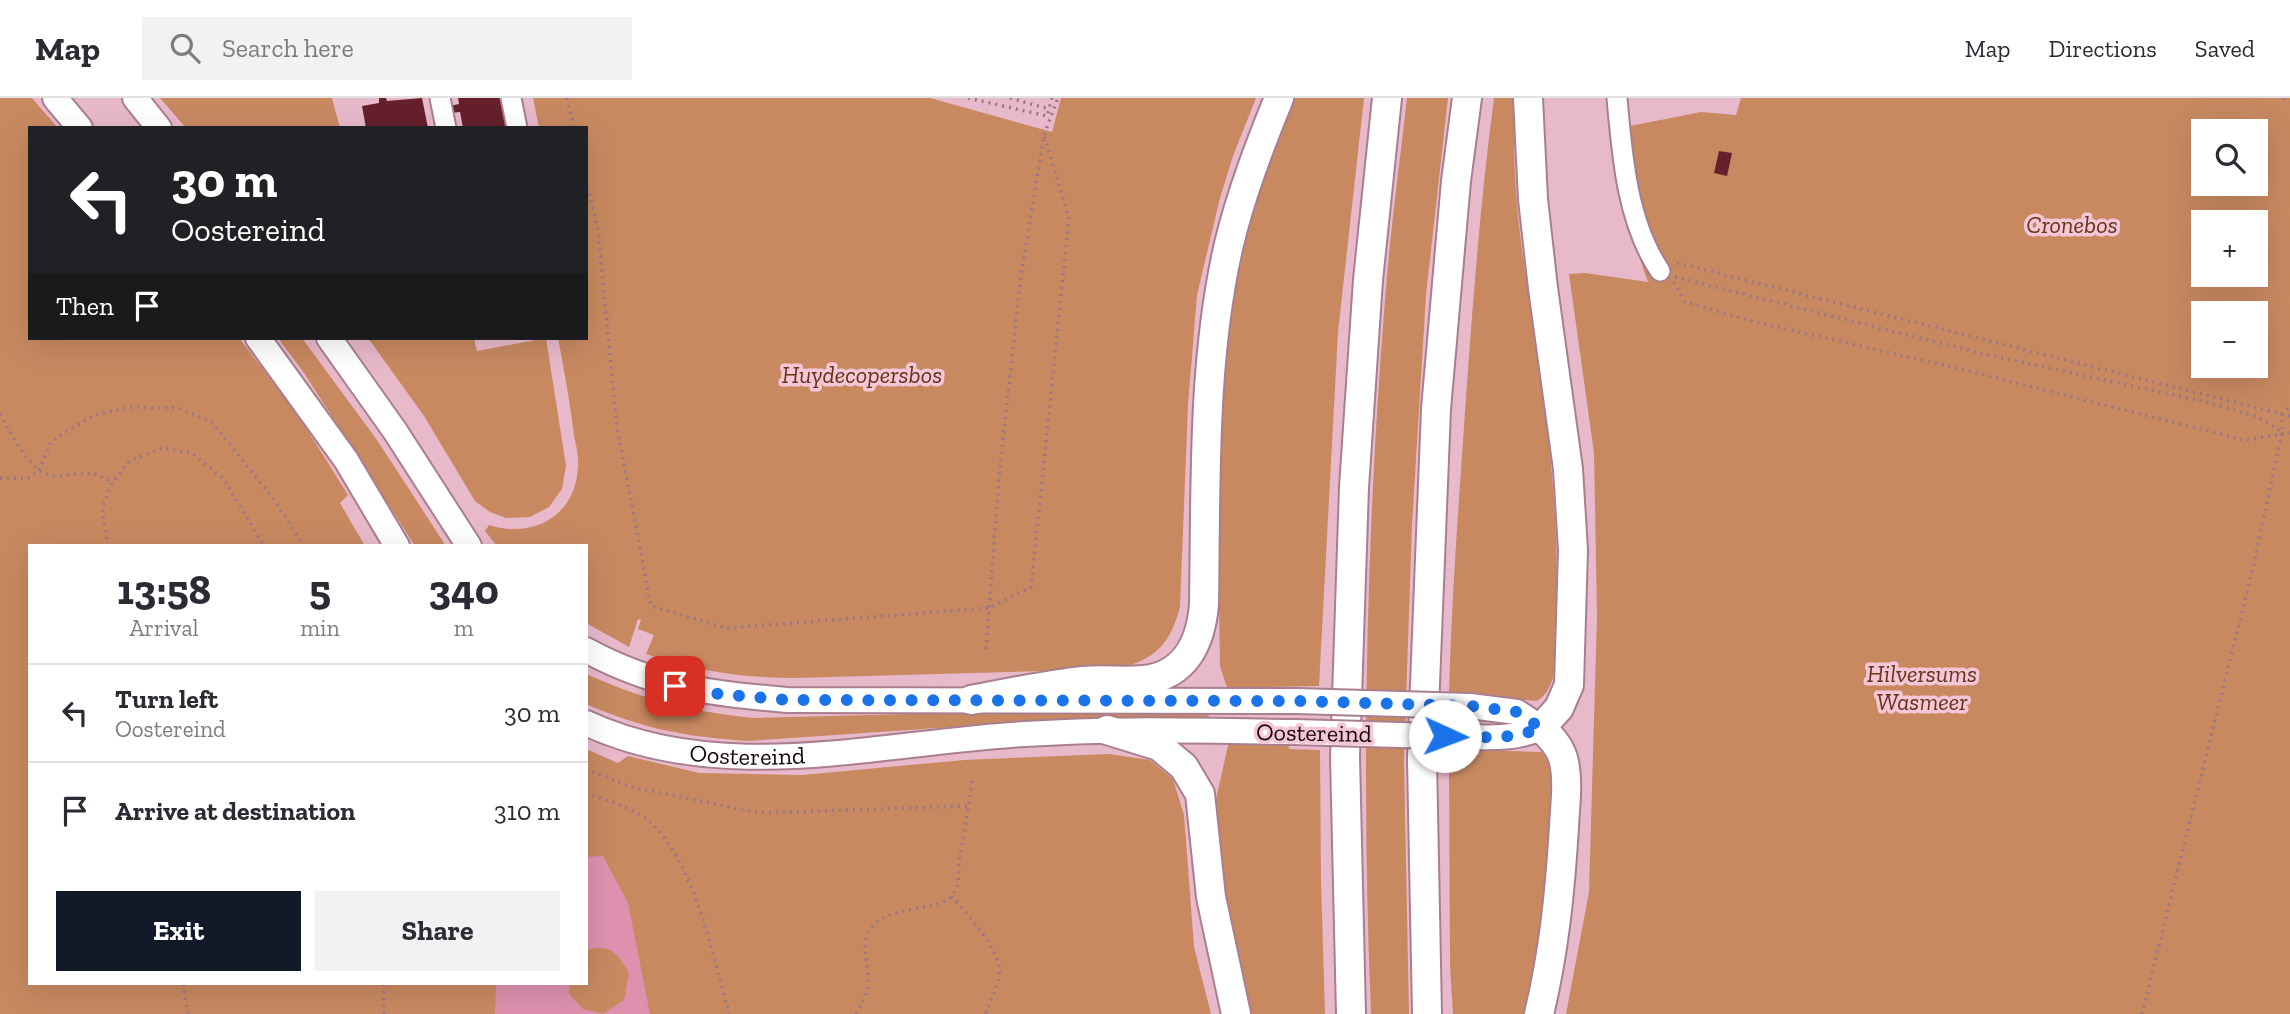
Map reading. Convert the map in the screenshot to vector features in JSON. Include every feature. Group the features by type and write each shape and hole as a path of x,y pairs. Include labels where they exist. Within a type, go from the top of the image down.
{"highway":[{"path":"971,699 1084,681 1142,680 1158,677 1186,659 1195,645 1200,634 1203,613 1209,410 1213,345 1221,286 1241,202 1279,98"},
{"path":"1351,1014 1345,757 1353,500 1368,280 1387,98"},
{"path":"1427,1014 1422,759 1436,410 1456,181 1467,98"},
{"path":"1528,98 1533,199 1568,469 1573,550 1569,685 1559,708 1541,728 1559,749 1565,776 1560,892 1547,981 1539,1014"},
{"path":"1107,730 1159,746 1184,766 1200,794 1211,897 1236,1014"}],"main road":[{"path":"55,98 78,126"},
{"path":"135,98 157,126"},
{"path":"259,340 346,460 396,544"},
{"path":"330,340 395,431 468,544"},
{"name":"Oostereind","path":"588,651 643,676 709,693 787,700 1296,701 1471,706 1517,712 1541,728"},
{"name":"Oostereind","path":"588,724 664,748 693,754 742,757 810,755 1023,734 1107,730 1509,737 1541,728"}],"street":[{"path":"440,98 446,126"},
{"path":"511,98 517,126"},
{"path":"1617,98 1627,180 1636,220 1655,264"}],"path":[{"path":"567,98 574,126"},
{"path":"968,98 1047,116 1052,98"},
{"path":"1010,98 1055,110"},
{"path":"986,649 999,478 1020,282 1044,135 1058,98"},
{"path":"2284,98 2290,102"},
{"path":"588,188 598,230 617,427 651,606 726,628 989,608 1031,587 1069,219 1044,135"},
{"path":"1655,264 2290,416"},
{"path":"1655,264 1675,283 1685,302 1755,322 1961,369 2244,439 2290,433"},
{"path":"1655,264 1685,281 1980,353 2202,401 2259,417 2282,432"},
{"path":"2142,1014 2254,564 2282,432 2282,414 2290,406"},
{"path":"0,478 27,479 39,471 51,441 94,415 133,407 178,408 212,422 275,501 303,544"},
{"path":"0,414 20,449 39,471 54,476 93,473 112,482"},
{"path":"108,544 102,509 112,482 129,461 162,448 192,453 224,480 263,544"},
{"path":"588,770 631,787 760,813 968,806"},
{"path":"856,1014 866,995 868,982 864,947 872,928 879,920 891,915 943,902 952,896 958,884 958,867 973,776"},
{"path":"588,794 648,819 668,840 702,912 729,1014"},
{"path":"952,896 989,942 1000,974 985,1014"},
{"path":"183,985 188,1014"},
{"path":"383,985 384,1014"}],"green space":[{"path":"0,98 32,98 56,126 28,126 28,340 241,340 298,415 348,495 340,503 364,544 28,544 28,985 588,985 588,750 618,763 628,756 699,773 802,775 964,760 1109,754 1150,760 1173,779 1184,815 1194,947 1211,1014 0,1014"},
{"path":"160,98 332,98 339,126 184,126"},
{"name":"Huydecopersbos","path":"533,98 930,98 1052,132 1061,98 1256,98 1220,198 1197,295 1188,405 1180,607 1166,641 1151,655 1118,669 757,677 683,665 646,654 654,635 638,629 641,620 638,619 629,647 588,624 588,544 495,544 485,531 489,525 521,529 549,520 561,511 569,499 578,467 558,340 588,340 588,126 539,126"},
{"path":"1291,98 1364,98 1338,332 1319,686 1227,688 1220,666 1219,609 1213,574 1217,424 1232,288 1250,209"},
{"path":"1407,98 1448,98 1426,295 1412,525 1404,760 1409,1014 1371,1014 1366,832 1370,560 1386,288"},
{"path":"1494,98 1515,98 1515,164 1519,223 1538,352 1553,487 1557,554 1555,665 1550,686 1537,701 1449,692 1470,339"},
{"name":"Hilversums Wasmeer","path":"1741,98 2290,98 2290,1014 1566,1014 1589,892 1597,616 1594,453 1569,274 1585,273 1648,282 1623,211 1610,130 1701,112 1736,115"},
{"path":"279,340 303,340 377,440 445,544 414,544 304,373"},
{"path":"369,340 474,340 477,351 546,340 566,466 562,489 549,507 530,517 506,518 490,512 475,501 424,416"},
{"path":"588,675 668,704 754,718 1069,710 1209,712 1208,720 1070,719 749,741 666,730 588,705"},
{"path":"1229,741 1288,743 1289,749 1320,750 1325,1014 1244,1014 1228,954 1214,808"},
{"path":"1479,750 1541,752 1550,770 1553,836 1543,919 1527,1014 1453,1014 1450,966 1449,754 1479,755"}],"shaded area":[{"path":"603,856 628,903 650,1014 603,1014 624,1000 629,973 621,960 608,949 588,950 588,857"},
{"path":"496,985 570,985 569,994 583,1009 603,1014 495,1014"}],"building":[{"path":"379,98 386,98 387,101 422,98 428,126 366,126 362,106 379,103"},
{"path":"458,98 504,98 510,126 463,126 460,112 450,113 449,106 459,104"},
{"path":"1719,151 1732,153 1727,176 1714,173"}],"route":[{"path":"675,686 709,693 787,700 1296,701 1471,706 1517,712 1541,728 1509,737 1445,736"}],"park label":[{"name":"Cronebos","path":"2072,225"}]}
